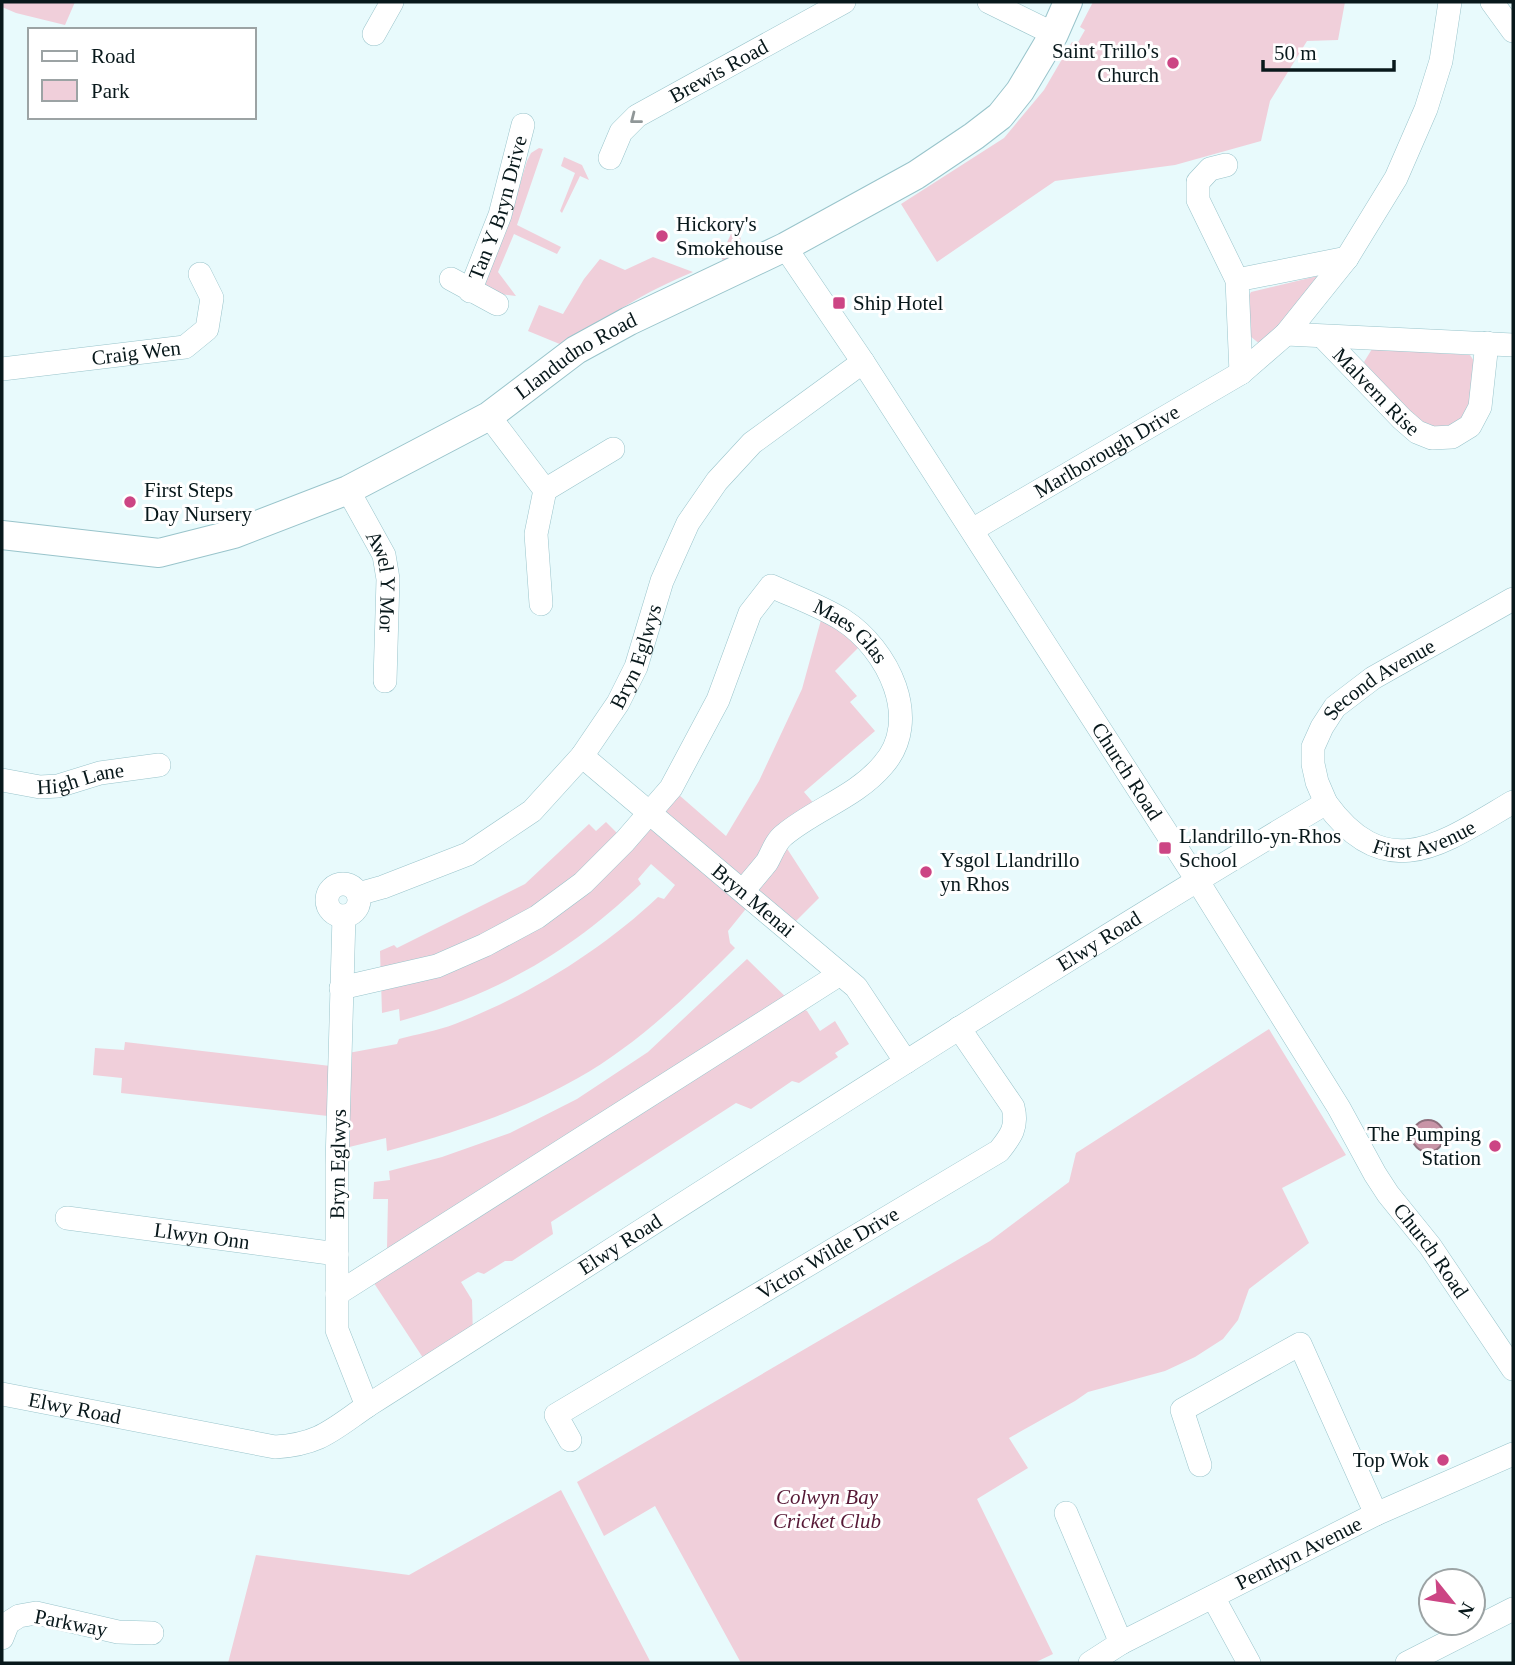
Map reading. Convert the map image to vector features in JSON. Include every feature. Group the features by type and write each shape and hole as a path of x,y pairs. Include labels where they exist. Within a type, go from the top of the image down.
{"main road":[{"name":"Llandudno Road","path":"2,535 159,553 234,534 348,490 489,416 576,350 785,247 916,175 1000,116 1020,91 1054,34 1068,2"}],"street":[{"path":"374,34 392,2"},
{"name":"Brewis Road","path":"610,158 621,132 637,116 844,2"},
{"path":"989,2 1054,34"},
{"name":"Marlborough Drive","path":"972,530 1241,373 1286,334 1347,258 1396,178 1426,110 1441,61 1450,2"},
{"path":"1492,2 1513,31"},
{"name":"Tan Y Bryn Drive","path":"497,304 460,285 500,215 523,125"},
{"path":"1226,165 1210,169 1198,182 1198,200 1237,280 1241,373"},
{"name":"Church Road","path":"785,247 863,362 1197,880 1339,1108 1375,1174 1430,1246 1513,1369"},
{"path":"1237,280 1347,258"},
{"name":"Craig Wen","path":"2,369 185,347 207,329 212,298 201,274"},
{"name":"Malvern Rise","path":"1286,334 1324,338 1513,345"},
{"name":"Malvern Rise","path":"1324,338 1416,432 1432,438 1452,437 1470,426 1480,407 1487,343"},
{"name":"Bryn Eglwys","path":"367,1406 337,1330 344,916 335,914 329,908 329,892 338,885 345,885 355,889 358,894 468,854 532,811 582,756 618,703 636,667 662,582 688,523 717,481 752,443 863,362"},
{"path":"489,416 545,490"},
{"path":"541,604 536,534 545,490 613,449"},
{"name":"Awel Y Mor","path":"348,490 384,555 388,579 385,681"},
{"name":"Maes Glas","path":"651,812 671,788 698,741 718,700 750,613 771,586 845,621 866,640 895,682 901,729 895,750 870,779 782,836 768,860 743,891"},
{"name":"Second Avenue","path":"1326,803 1313,764 1314,747 1322,727 1335,707 1373,678 1513,599"},
{"name":"Bryn Menai","path":"582,756 856,987 906,1062"},
{"name":"High Lane","path":"2,780 40,787 58,786 100,773 159,765"},
{"name":"First Avenue","path":"1326,803 1340,823 1356,837 1373,845 1416,852 1451,838 1513,802"},
{"path":"1197,880 1326,803"},
{"path":"341,988 437,966 485,946 537,917 583,883 651,812"},
{"name":"Elwy Road","path":"2,1394 275,1447 299,1446 319,1439 959,1028 1197,880"},
{"path":"337,1294 840,974"},
{"name":"Victor Wilde Drive","path":"570,1440 556,1415 999,1151 1012,1136 1016,1121 1013,1107 959,1028"},
{"name":"Llwyn Onn","path":"67,1218 337,1254"},
{"path":"1199,1465 1182,1410 1300,1344 1376,1514"},
{"name":"Penrhyn Avenue","path":"1090,1663 1121,1643 1376,1514 1513,1454"},
{"path":"1066,1513 1121,1643"},
{"path":"1213,1597 1249,1663"},
{"path":"1407,1663 1513,1609"},
{"name":"Parkway","path":"2,1638 8,1623 19,1616 36,1613 118,1632 152,1633"}],"green space":[{"path":"2,2 75,2 65,25 16,13 2,7"},
{"path":"1093,2 1345,2 1338,40 1307,41 1270,101 1261,141 1175,165 1055,181 937,262 901,204 1004,138 1044,90 1072,42 1077,44 1085,30 1080,27"},
{"path":"539,148 543,149 517,225 561,247 557,254 514,234 498,272 516,296 499,294 485,288 483,276 514,204 527,161 531,153"},
{"path":"564,157 582,165 589,180 580,176 562,213 560,211 575,173 561,166"},
{"path":"734,227 739,231 743,251 723,261 721,256"},
{"path":"653,257 693,272 627,305 567,347 528,331 539,305 563,314 584,279 600,259 625,270"},
{"path":"1326,274 1261,345 1250,336 1246,301 1251,292"},
{"path":"1372,349 1470,355 1476,364 1472,413 1449,430 1422,426 1364,362"},
{"path":"824,609 866,640 835,671 857,696 850,702 875,731 804,792 816,806 786,847 819,898 788,929 753,900 728,931 730,943 735,948 661,1018 600,1065 556,1090 509,1111 461,1129 387,1151 386,1138 337,1150 337,1117 121,1093 122,1078 93,1075 95,1048 124,1050 125,1042 339,1067 343,1054 397,1044 399,1039 455,1024 510,1000 563,970 613,935 658,897 664,899 675,885 651,864 638,879 641,884 614,909 559,951 530,968 468,998 400,1021 399,1009 382,1013 380,951 394,945 397,948 525,884 589,824 596,831 606,822 625,841 671,788 726,836 759,781 802,689"},
{"path":"747,959 793,1004 807,1011 820,1031 835,1021 849,1044 835,1053 838,1057 799,1083 792,1081 751,1109 736,1103 551,1222 553,1234 512,1261 505,1261 484,1274 478,1272 461,1282 472,1300 473,1338 429,1367 368,1274 393,1258 387,1248 388,1199 373,1199 374,1182 390,1180 389,1171 442,1157 510,1133 577,1099 648,1052"},
{"name":"Colwyn Bay Cricket Club","path":"1269,1029 1346,1155 1282,1188 1309,1243 1249,1289 1238,1320 1223,1339 1195,1357 1165,1371 1088,1392 1009,1438 1028,1468 977,1499 1053,1654 1034,1663 741,1663 655,1506 604,1536 577,1482 990,1241 1069,1182 1076,1153"},
{"path":"561,1490 651,1663 228,1663 256,1555 409,1575"}],"shaded area":[{"path":"1428,1120 1440,1124 1444,1136 1440,1148 1428,1152 1416,1148 1412,1136 1416,1124"}],"place":[{"name":"Saint Trillo's Church","path":"1173,63"},
{"name":"Hickory's Smokehouse","path":"662,236"},
{"name":"Ship Hotel","path":"839,303"},
{"name":"First Steps Day Nursery","path":"130,502"},
{"name":"Llandrillo-yn-Rhos School","path":"1165,848"},
{"name":"Ysgol Llandrillo yn Rhos","path":"926,872"},
{"name":"The Pumping Station","path":"1495,1146"},
{"name":"Top Wok","path":"1443,1460"}]}
